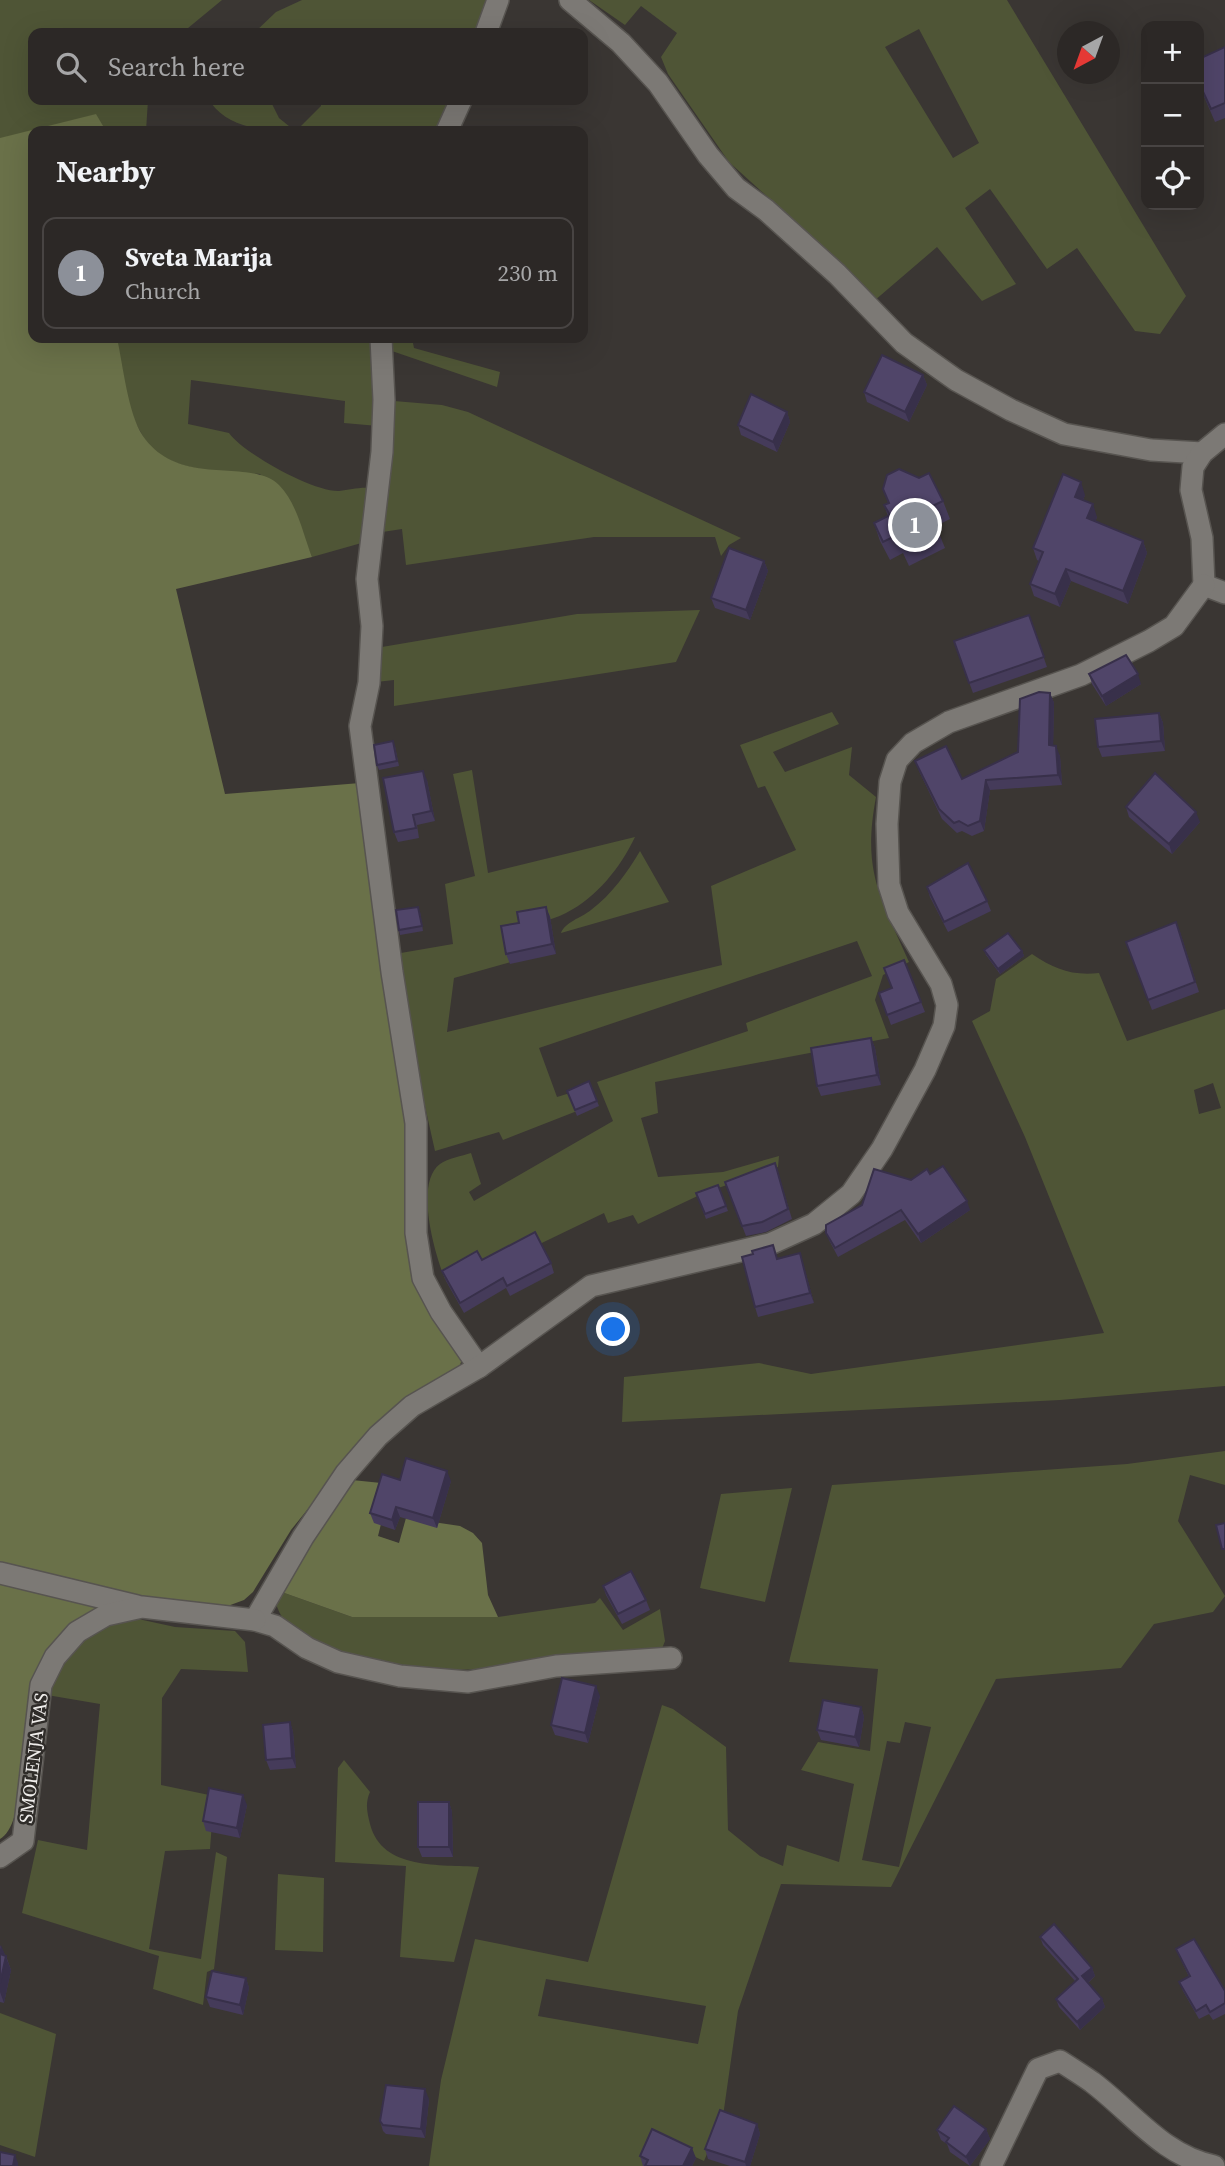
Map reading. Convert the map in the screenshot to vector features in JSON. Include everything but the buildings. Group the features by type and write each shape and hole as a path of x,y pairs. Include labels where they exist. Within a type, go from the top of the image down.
{"street":[{"path":"488,28 498,0"},
{"path":"570,0 621,43 658,83 708,155 736,188 802,242 904,343 956,380 1011,410 1064,434 1151,450 1202,453"},
{"path":"449,126 459,105"},
{"path":"381,343 382,439 368,579 372,626 369,683 360,726 392,972 416,1124 416,1233 423,1278 441,1312 479,1367"},
{"path":"255,1620 321,1506 378,1436 412,1406 479,1367 591,1286 770,1244 814,1224 851,1194 882,1149 925,1070 944,1026 947,1005 941,984 898,913 889,885 886,854 890,782 897,760 913,744 949,722 1081,675 1174,626 1204,585 1202,538 1191,490 1193,467 1202,453 1225,434"},
{"path":"1204,585 1225,593"},
{"path":"0,1573 142,1607"},
{"name":"SMOLENJA VAS","path":"0,1857 23,1841 41,1685 55,1657 77,1632 106,1615 142,1607 255,1620 275,1626 307,1648 338,1662 400,1676 468,1682 556,1666 671,1658"},
{"path":"992,2166 1038,2069 1060,2061 1093,2083 1173,2150 1196,2162 1214,2166"}],"green space":[{"path":"0,0 222,0 188,28 28,28 28,105 148,105 146,126 28,126 28,139 0,185"},
{"path":"302,0 490,0 482,28 259,28 276,12"},
{"path":"589,0 1007,0 1186,296 1160,334 1135,331 1077,248 1047,269 990,189 965,208 1016,284 982,301 937,247 874,301 802,228 729,162 668,74 661,57 677,33 641,6 625,25","holes":["919,29 979,143 953,158 885,47"]},
{"path":"213,105 272,105 279,118 289,126 246,126 219,112"},
{"path":"455,105 444,126 301,126 321,106"},
{"path":"96,114 103,126 48,126"},
{"path":"28,131 28,343 118,343 133,415 143,436 158,452 176,462 195,467 267,477 285,492 295,510 312,557 176,589 225,794 360,783 418,1161 412,1248 463,1356 458,1371 340,1469 291,1530 253,1592 244,1600 225,1607 129,1601 40,1675 30,1697 16,1812 9,1829 0,1839 0,138"},
{"path":"104,343 375,343 378,426 344,423 345,401 191,380 188,424 229,433 248,451 280,470 327,490 371,488 365,542 312,557 304,538 260,474 220,472 191,467 165,458 147,443 125,398"},
{"path":"389,343 413,343 414,348 500,372 497,387 389,350"},
{"path":"394,401 442,405 468,412 741,538 729,545 721,556 715,537 594,537 406,565 402,529 376,533"},
{"path":"700,610 676,662 394,706 394,680 376,682 376,648 577,614"},
{"path":"832,712 839,724 773,752 785,772 852,747 849,775 876,797 871,845 876,883 909,962 883,975 875,1000 889,1038 655,1082 658,1113 641,1118 658,1177 723,1172 779,1156 778,1167 704,1193 638,1224 633,1215 608,1223 604,1213 496,1265 445,1279 432,1237 428,1202 432,1173 440,1164 471,1153 481,1184 469,1192 474,1201 613,1121 597,1082 748,1031 746,1023 872,976 857,941 539,1048 557,1097 570,1093 577,1111 503,1140 499,1132 435,1151 410,1039 395,954 453,944 445,884 475,876 453,774 472,770 488,873 635,837 607,881 588,899 553,919 508,929 511,962 454,978 447,1032 722,965 711,886 796,850 765,786 758,788 740,745"},
{"path":"640,851 669,902 561,933 566,926 606,897"},
{"path":"1032,954 1064,970 1099,973 1127,1041 1225,1009 1225,1386 1060,1400 622,1422 624,1377 759,1363 811,1374 1104,1333 1025,1137 972,1021 990,1011 996,979","holes":["1213,1083 1221,1108 1199,1114 1194,1090"]},
{"path":"1225,1451 1225,1485 1190,1475 1178,1521 1225,1596 1213,1612 1154,1624 1121,1668 996,1679 891,1887 781,1884 738,2011 723,2116 704,2161 656,2139 646,2166 429,2166 441,2080 475,1939 588,1962 662,1705 673,1709 726,1747 728,1830 760,1856 783,1866 787,1845 839,1862 854,1784 801,1770 818,1742 870,1751 878,1669 789,1662 832,1485 1127,1464","holes":["905,1722 931,1727 899,1867 862,1860 887,1741 900,1743","546,1979 706,2006 698,2044 538,2016"]},
{"path":"352,1480 391,1484 378,1536 399,1543 406,1518 460,1526 473,1533 482,1543 488,1595 498,1617 352,1617 276,1590"},
{"path":"792,1488 765,1602 700,1588 721,1494"},
{"path":"276,1590 352,1617 498,1617 595,1603 600,1598 623,1630 660,1609 665,1641 661,1651 526,1666 428,1669 381,1664 339,1652 291,1625 278,1610 273,1597"},
{"path":"120,1615 175,1627 235,1631 245,1642 248,1672 181,1669 162,1698 161,1785 214,1796 210,1849 165,1851 149,1949 201,1959 216,1852 227,1857 214,1969 207,1972 203,2005 153,1989 159,1956 22,1913 38,1840 87,1850 100,1704 47,1695 68,1649"},
{"path":"344,1760 370,1792 367,1808 370,1824 377,1839 387,1850 415,1862 479,1867 454,1962 400,1957 406,1866 335,1862 338,1768"},
{"path":"278,1874 324,1878 323,1952 275,1950"},
{"path":"0,2013 56,2034 35,2157 0,2145"}],"place":[{"name":"Sveta Marija","path":"915,525"}]}
